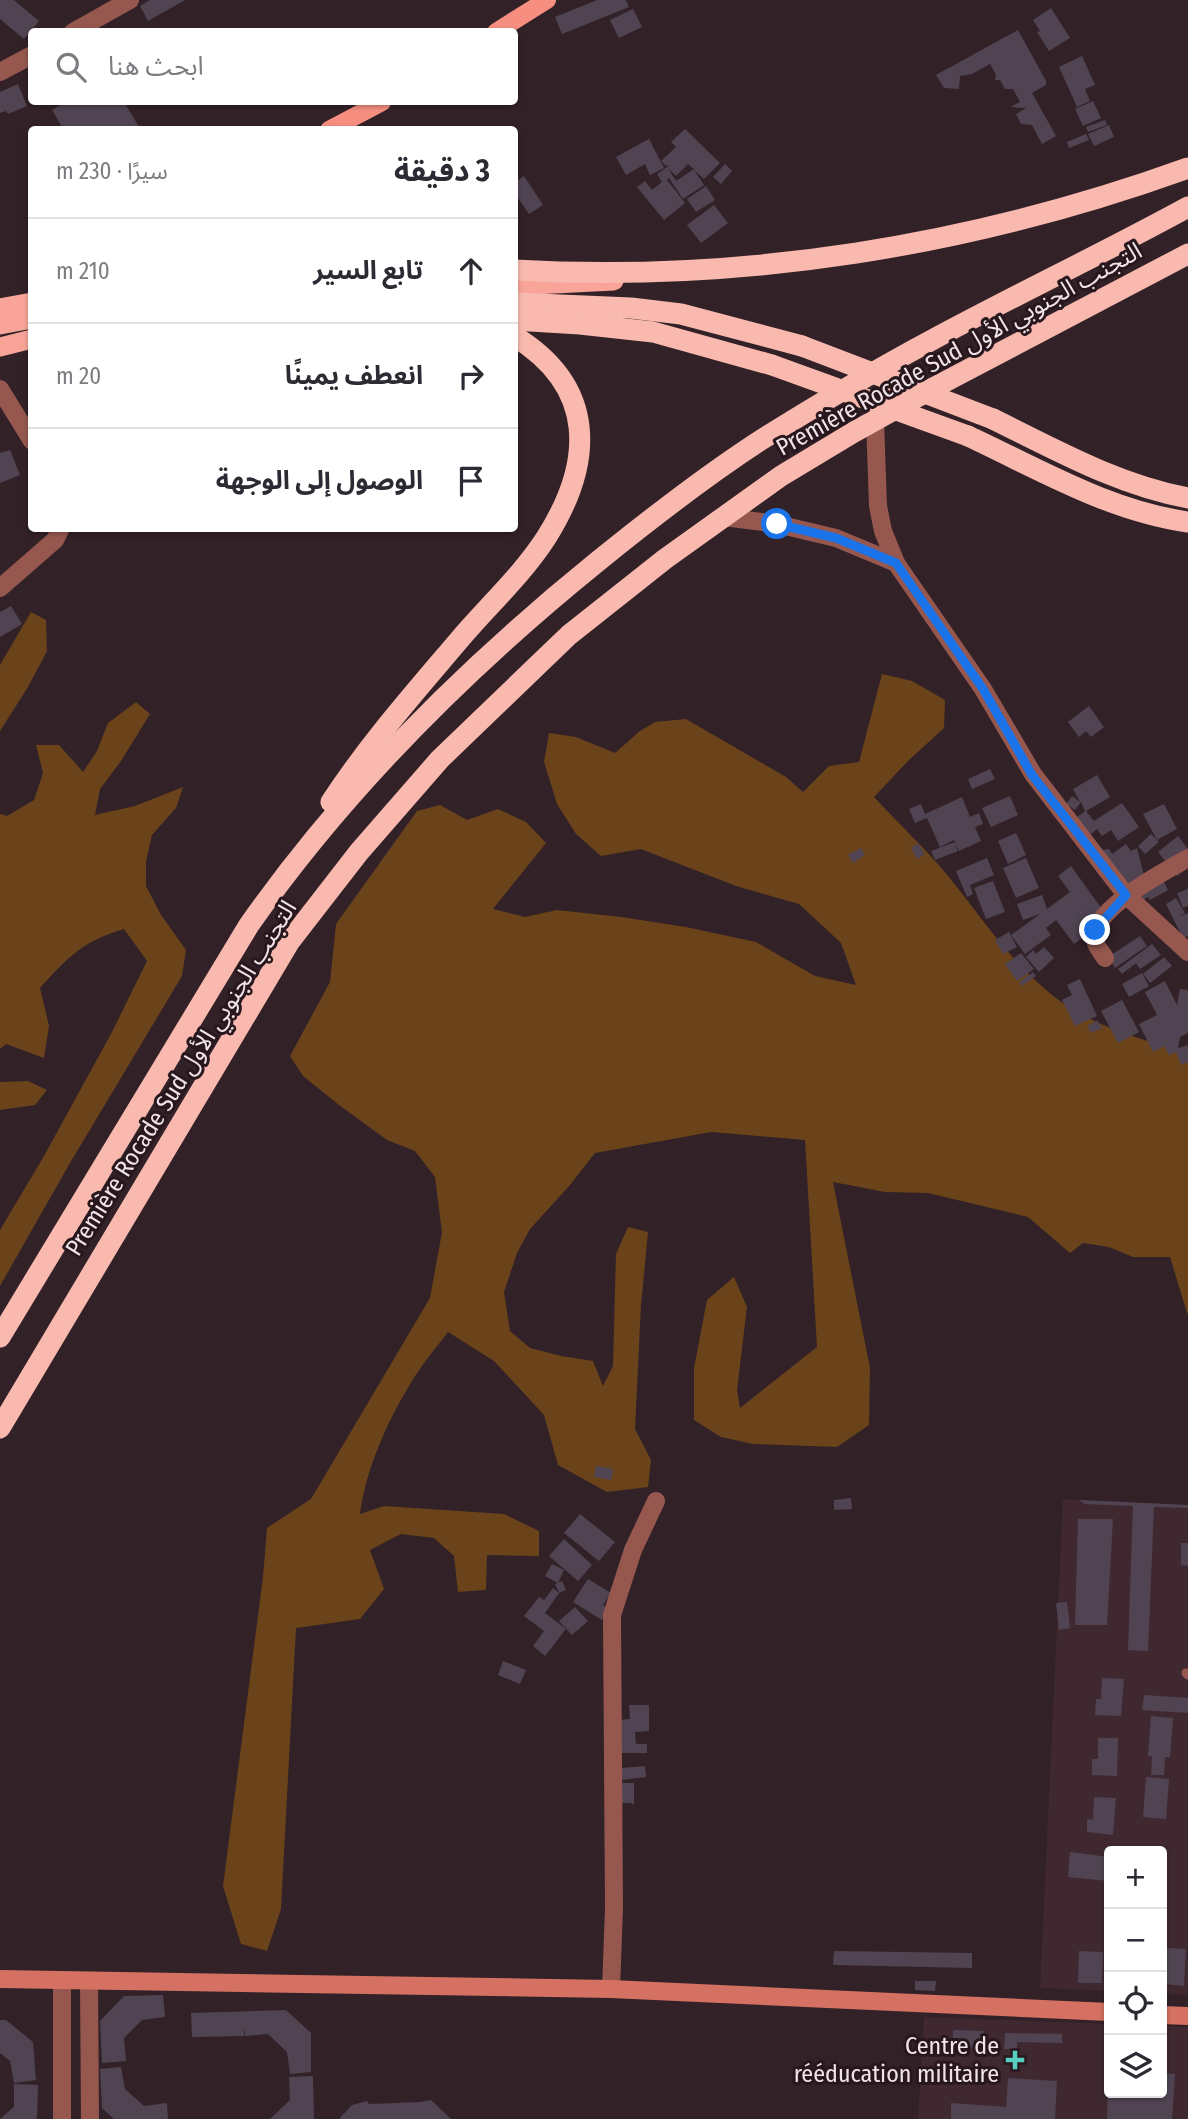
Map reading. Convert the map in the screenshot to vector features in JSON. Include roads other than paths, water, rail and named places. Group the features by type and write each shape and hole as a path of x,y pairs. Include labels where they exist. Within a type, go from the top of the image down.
{"highway":[{"path":"518,286 631,280 785,264 898,247 1011,223 1134,188 1188,168"},
{"name":"Première Rocade Sud التجنب الجنوبي الأول","path":"0,1337 271,893 333,816 414,726 568,585 679,498 759,442 931,340 1188,207"},
{"name":"Première Rocade Sud التجنب الجنوبي الأول","path":"0,1428 290,941 359,852 440,759 569,635 665,559 781,476 875,420 1188,254"},
{"path":"518,270 643,274 785,264"},
{"path":"991,357 1188,267"},
{"path":"518,293 624,303 681,314 802,346 993,419 1124,481 1188,498"},
{"path":"518,303 681,314"},
{"path":"0,309 28,306"},
{"path":"0,325 28,307"},
{"path":"518,320 653,332 772,365 968,436 1105,501 1164,519 1188,522"},
{"path":"271,893 351,772 511,582 545,539 565,502 577,471 581,445 579,420 570,393 554,368 536,350 518,339"},
{"path":"0,347 28,340"}],"main road":[{"path":"502,28 547,0"},
{"path":"337,126 377,105"},
{"path":"353,126 380,105"},
{"path":"0,1979 611,1989 1104,2012"},
{"path":"1167,2015 1188,2016"}],"street":[{"path":"80,28 130,0"},
{"path":"0,72 28,57"},
{"path":"0,389 28,435"},
{"path":"875,420 878,506 883,531 896,563 983,689 1032,775 1126,895 1188,952"},
{"path":"724,517 777,524 836,538 896,563"},
{"path":"0,588 55,540 59,532"},
{"path":"1105,958 1095,941 1095,930 1126,895 1188,858"},
{"path":"611,1989 614,1908 612,1615 633,1550 656,1501"},
{"path":"62,1980 62,2119"},
{"path":"89,1980 90,2119"}],"place":[{"name":"Centre de rééducation militaire","path":"1015,2060"}]}
